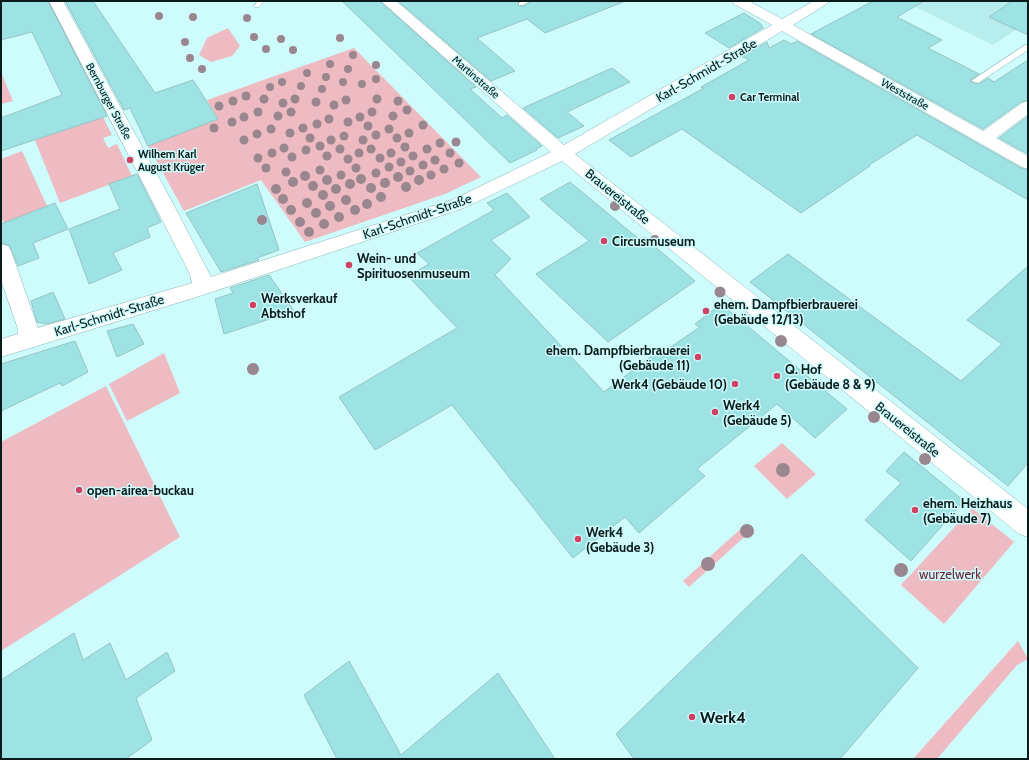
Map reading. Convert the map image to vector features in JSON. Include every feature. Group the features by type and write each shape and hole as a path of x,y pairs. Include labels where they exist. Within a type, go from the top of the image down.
{"street":[{"name":"Bernburger Straße","path":"56,1 169,213 200,274 203,287"},
{"name":"Martinstraße","path":"388,1 563,153"},
{"name":"Weststraße","path":"739,1 1028,163"},
{"name":"Karl-Schmidt-Straße","path":"1,348 203,287 458,204 563,153 824,1"},
{"path":"984,138 1028,106"},
{"name":"Brauereistraße","path":"563,153 1028,525"},
{"path":"1,251 28,329 28,339"}],"lane":[{"path":"975,81 1028,47"}],"shaded area":[{"path":"903,1 1028,1 1023,25 993,45"}],"green space":[{"path":"228,28 240,46 232,56 211,62 199,55 207,38"},
{"path":"354,48 481,177 445,194 305,242 261,180 184,211 148,146 218,119 207,100"},
{"path":"1,72 13,101 1,104"},
{"path":"103,117 112,135 103,138 108,148 117,144 132,176 60,203 35,140"},
{"path":"22,151 47,206 4,223 1,217 1,159"},
{"path":"164,353 180,393 127,421 109,384"},
{"name":"open-airea-buckau","path":"106,386 180,537 1,651 1,442"},
{"path":"782,443 816,474 787,499 754,466"},
{"name":"wurzelwerk","path":"972,508 1014,542 944,624 901,585"},
{"path":"746,524 752,530 689,587 683,581"},
{"path":"1018,641 1028,659 1017,665 937,759 913,759"}],"building":[{"path":"1,1 48,1 107,116 1,151 1,118 62,95 32,32 1,40"},
{"path":"65,1 93,1 155,93 193,80 218,119 148,146 130,108 124,110"},
{"path":"342,1 380,1 476,87 470,89 502,118 507,115 542,146 510,163"},
{"path":"398,1 519,1 519,6 524,6 532,1 623,2 545,33 527,19 477,38 515,71 491,81"},
{"path":"873,1 924,1 897,17 942,40 928,48 979,74 970,80 971,82 979,84 988,78 994,82 1028,60 1028,100 1021,102 983,129 811,34"},
{"path":"1012,1 1028,1 1028,35 989,17"},
{"path":"744,13 761,24 763,28 729,48 705,33"},
{"path":"784,40 791,44 797,41 1021,168 1028,170 1028,200 917,135 869,165 870,166 801,213 682,129 631,157 609,140 704,88 701,87 749,60 742,56 767,42 769,48"},
{"path":"612,68 630,82 567,112 584,126 558,138 523,108"},
{"path":"1028,116 1028,154 999,138"},
{"path":"137,174 161,222 147,228 150,237 113,253 122,270 89,284 69,229 120,209 109,184"},
{"path":"570,182 640,240 644,237 695,281 608,342 536,274 589,241 540,199"},
{"path":"257,184 279,250 257,258 259,260 221,272 186,213"},
{"path":"507,193 530,217 491,240 511,259 495,275 604,392 656,353 659,355 700,327 695,324 721,304 847,409 815,438 777,404 697,469 705,476 639,533 625,517 573,558 452,405 375,450 339,397 457,328 408,276 429,264 417,253 494,210 487,203"},
{"path":"55,203 68,229 33,243 39,258 18,266 9,245 1,243 1,224"},
{"path":"788,254 961,381 1002,344 967,320 1028,266 1028,463 1008,486 750,282"},
{"name":"Werksverkauf Abtshof","path":"269,275 294,311 224,334 215,299 233,293 230,288"},
{"path":"53,292 65,319 46,324 37,322 31,301"},
{"path":"133,324 144,344 117,357 107,331"},
{"path":"75,341 88,372 62,386 60,383 1,411 1,364"},
{"name":"ehem. Heizhaus (Gebäude 7)","path":"904,452 964,501 911,561 865,520 901,483 886,471"},
{"path":"802,554 918,668 840,759 634,759 616,734"},
{"path":"74,633 83,660 110,643 126,680 167,652 175,671 136,698 152,740 126,759 1,759 1,680"},
{"path":"349,661 401,755 498,673 555,759 337,759 304,695"}],"place":[{"name":"Car Terminal","path":"732,97"},
{"name":"Wilhem Karl August Krüger","path":"130,160"},
{"name":"Circusmuseum","path":"604,241"},
{"name":"Wein- und Spirituosenmuseum","path":"349,265"},
{"name":"Werksverkauf Abtshof","path":"253,305"},
{"name":"ehem. Dampfbierbrauerei (Gebäude 12/13)","path":"706,311"},
{"name":"ehem. Dampfbierbrauerei (Gebäude 11)","path":"698,357"},
{"name":"Q. Hof (Gebäude 8 & 9)","path":"777,376"},
{"name":"Werk4 (Gebäude 10)","path":"735,384"},
{"name":"Werk4 (Gebäude 5)","path":"715,412"},
{"name":"open-airea-buckau","path":"79,490"},
{"name":"ehem. Heizhaus (Gebäude 7)","path":"915,510"},
{"name":"Werk4 (Gebäude 3)","path":"578,539"},
{"name":"Werk4","path":"692,717"}]}
